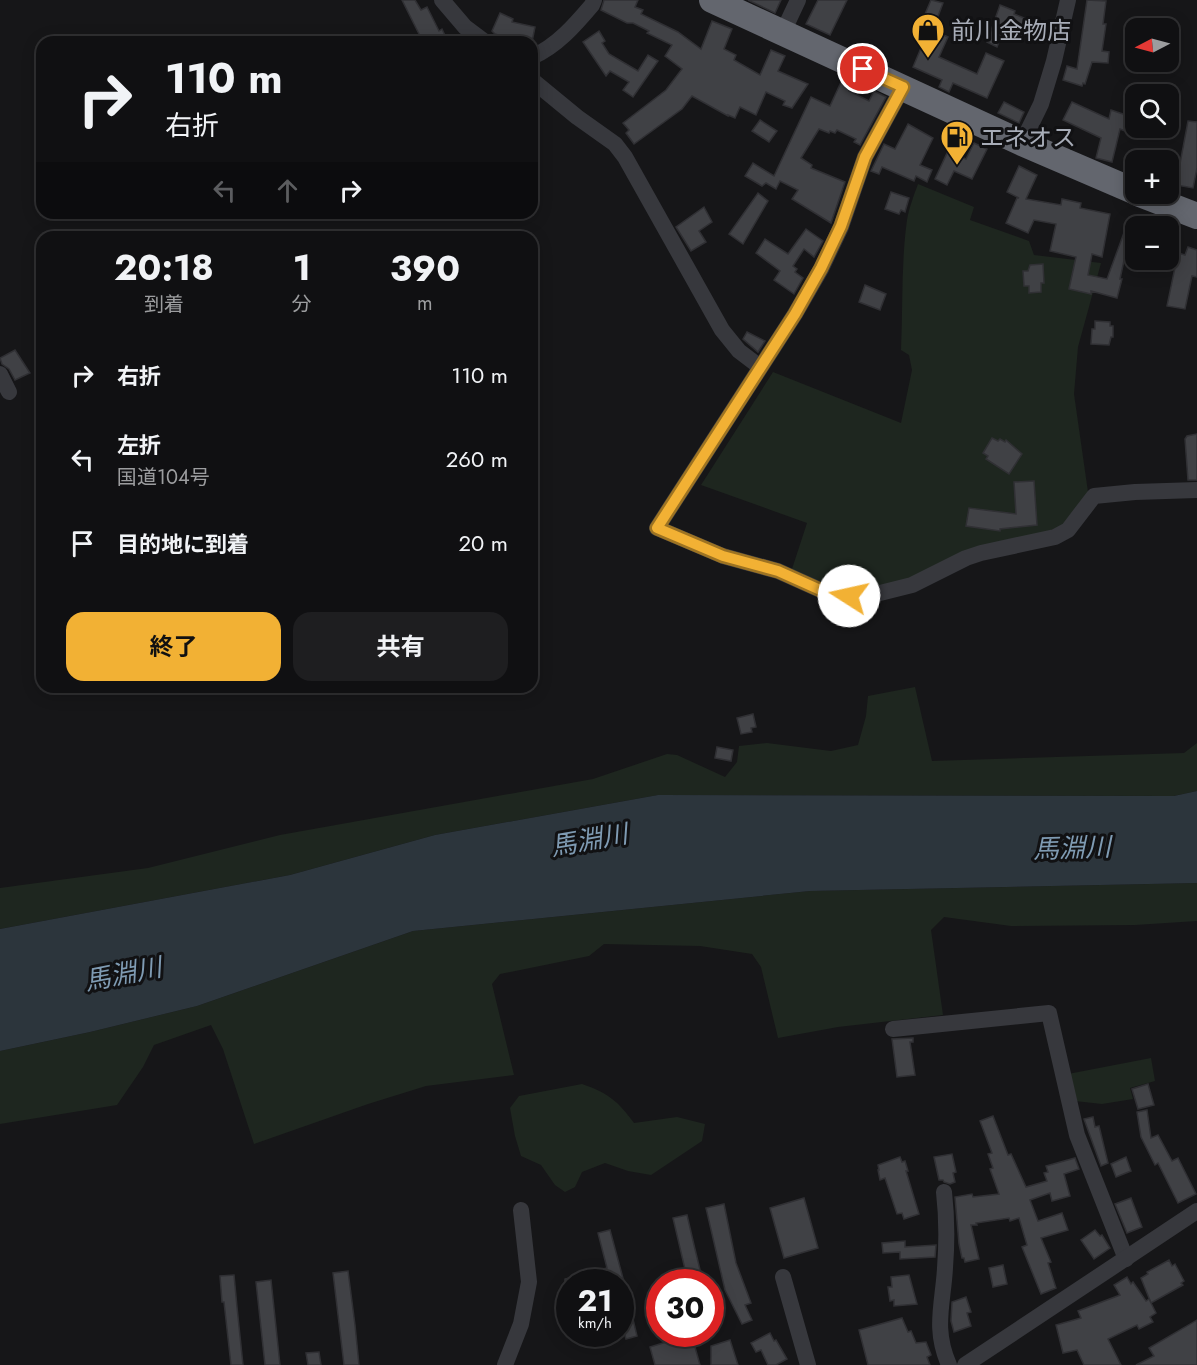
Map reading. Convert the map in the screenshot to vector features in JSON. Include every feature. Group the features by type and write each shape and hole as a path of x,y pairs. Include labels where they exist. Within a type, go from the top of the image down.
{"highway":[{"path":"712,0 1125,187"},
{"path":"1166,204 1197,216"}],"street":[{"path":"442,0 465,27 477,36"},
{"path":"538,54 570,31 594,0"},
{"path":"783,32 798,0"},
{"path":"1022,142 1041,104 1068,0"},
{"path":"538,85 615,144 625,157 722,330 739,351 760,367"},
{"path":"903,87 865,157 841,226 821,268 795,314 657,528 723,556 778,571 827,593 849,596 872,595 912,585 981,553 1055,537 1068,530 1094,496 1197,490"},
{"path":"0,374 9,392"},
{"path":"893,1029 1049,1013 1077,1135 1126,1259"},
{"path":"944,1192 948,1227 944,1289 939,1308 939,1323 943,1350 949,1365"},
{"path":"505,1365 521,1324 530,1282 521,1210"},
{"path":"965,1365 1197,1211"},
{"path":"783,1277 808,1365"}],"shaded area":[{"path":"918,184 974,207 970,220 1029,241 1034,255 1101,263 1078,347 1074,394 1088,492 1066,523 1053,530 914,578 869,590 827,587 791,572 807,523 701,485 773,372 901,423 912,370 909,355 901,350 905,236 908,215"},
{"path":"915,687 932,761 1184,753 1197,743 1197,791 1174,796 658,795 435,835 290,875 0,929 0,888 148,868 280,835 593,779 667,754 677,755 725,777 737,762 739,746 767,743 831,751 858,745 866,716 868,696"},
{"path":"1197,883 1197,921 1135,925 1011,926 944,917 931,930 943,1015 838,1027 778,1038 761,967 752,954 700,946 604,944 589,956 500,974 492,984 514,1075 426,1086 254,1144 223,1049 211,1025 154,1045 143,1067 117,1105 0,1124 0,1051 197,1006 413,931 810,891"},
{"path":"1151,1058 1155,1081 1130,1088 1133,1099 1102,1104 1075,1101 1068,1074"},
{"path":"582,1084 612,1099 634,1123 677,1117 705,1124 702,1141 651,1175 628,1171 605,1163 582,1172 575,1187 565,1192 555,1185 541,1165 521,1156 510,1108 519,1096"}],"water":[{"name":"馬淵川","path":"1197,791 1197,883 810,891 413,931 197,1006 0,1051 0,929 290,875 435,835 658,795 1174,796"}],"building":[{"path":"402,0 415,0 421,10 427,7 439,31 442,29 445,36 420,36"},
{"path":"604,0 638,0 635,7 643,10 641,14 678,32 701,49 712,21 732,29 724,49 736,55 734,60 760,75 771,50 785,56 778,71 808,84 792,108 783,105 785,101 766,92 756,115 740,107 735,118 692,96 682,109 634,144 626,133 629,130 623,123 666,90 682,69 665,56 672,45 647,33 649,31 633,23 627,23 601,10"},
{"path":"748,0 781,0 775,13"},
{"path":"818,0 847,0 830,35 806,24"},
{"path":"931,0 943,3 937,19 925,14"},
{"path":"1087,0 1106,1 1103,24 1106,24 1102,51 1109,52 1108,63 1092,62 1085,84 1083,83 1082,86 1063,80 1067,66 1077,69"},
{"path":"1000,5 1029,20 1021,41 1002,34 997,47 987,42"},
{"path":"500,13 513,19 512,22 535,27 533,36 502,36 492,31"},
{"path":"929,29 948,37 939,57 977,74 986,53 1004,61 987,98 953,83 949,92 939,87 942,80 913,67"},
{"path":"599,31 605,41 602,43 609,54 638,71 648,55 658,61 633,97 623,90 629,82 610,71 606,76 583,42"},
{"path":"842,80 852,84 849,91 869,101 874,91 886,97 860,145 854,142 856,139 837,130 835,133 830,131 829,133 819,129 801,158 812,165 811,168 845,182 831,223 792,199 798,190 780,181 776,189 766,183 762,186 745,176 753,163 774,176 811,97 830,106"},
{"path":"1004,102 1024,112 1019,123 998,113"},
{"path":"1072,102 1109,119 1111,110 1125,115 1125,131 1120,129 1112,162 1096,158 1101,138 1063,120"},
{"path":"760,120 777,131 769,142 752,131"},
{"path":"1188,121 1197,122 1197,168 1193,188 1179,186 1179,169"},
{"path":"908,124 933,138 920,165 932,170 927,182 916,176 914,181 882,167 879,174 871,171 884,144 895,149"},
{"path":"974,143 987,149 972,179 954,171 947,185 935,179 948,151 966,159"},
{"path":"1019,166 1037,175 1026,199 1061,205 1062,199 1081,203 1080,208 1110,214 1102,257 1092,254 1088,275 1107,279 1125,230 1125,256 1117,298 1091,291 1091,294 1069,289 1076,257 1050,251 1056,224 1034,220 1028,233 1006,223 1019,198 1007,192"},
{"path":"891,192 909,198 905,212 901,210 899,214 885,209"},
{"path":"758,193 768,201 743,244 729,234"},
{"path":"704,207 712,222 699,231 706,242 691,251 676,227"},
{"path":"806,229 823,241 814,257 804,249 793,266 797,269 795,272 803,278 794,294 774,280 780,271 756,253 765,239 788,254"},
{"path":"1188,247 1197,250 1197,277 1192,276 1185,309 1167,306 1174,270 1179,270 1179,253 1185,255"},
{"path":"1043,264 1044,283 1041,283 1041,292 1029,293 1029,286 1024,286 1023,271 1028,271 1030,265"},
{"path":"865,285 886,294 880,310 859,302"},
{"path":"1095,321 1110,322 1110,326 1113,326 1113,337 1109,345 1091,344"},
{"path":"747,332 765,341 758,352 743,339"},
{"path":"15,350 30,373 15,380 0,358"},
{"path":"1197,434 1197,480 1188,480 1185,439 1187,436"},
{"path":"992,438 1005,442 1006,440 1022,454 1009,474 986,459 988,456 983,453"},
{"path":"1034,481 1037,525 1000,529 1000,531 966,526 969,508 1016,514 1014,482"},
{"path":"753,714 756,727 751,728 752,732 741,734 737,718"},
{"path":"717,747 733,750 731,761 715,758"},
{"path":"913,1038 913,1042 910,1042 915,1075 897,1077 892,1039"},
{"path":"1148,1084 1154,1105 1138,1109 1132,1089"},
{"path":"1147,1110 1151,1138 1158,1135 1172,1161 1178,1158 1196,1194 1178,1203 1158,1163 1155,1165 1141,1137 1137,1112"},
{"path":"993,1116 1008,1155 1011,1154 1026,1187 1047,1181 1044,1173 1048,1172 1046,1166 1075,1158 1079,1169 1064,1174 1070,1196 1052,1201 1050,1193 1030,1200 1038,1221 1062,1213 1068,1230 1041,1238 1051,1262 1048,1263 1056,1288 1041,1294 1022,1247 1027,1245 1019,1218 971,1225 979,1259 965,1262 962,1258 955,1197 972,1194 973,1197 999,1194 990,1169 993,1168 988,1154 992,1153 980,1121"},
{"path":"1093,1117 1095,1127 1099,1126 1108,1163 1101,1166 1084,1119"},
{"path":"952,1154 956,1172 953,1173 955,1182 950,1184 939,1180 934,1157"},
{"path":"900,1157 902,1162 905,1161 919,1214 904,1219 902,1213 897,1214 885,1178 880,1180 878,1170 878,1165"},
{"path":"1126,1157 1131,1171 1116,1177 1111,1164"},
{"path":"804,1198 818,1248 784,1258 770,1208"},
{"path":"1131,1198 1142,1227 1127,1233 1115,1204"},
{"path":"724,1204 736,1263 751,1303 745,1305 752,1320 742,1324 725,1290 724,1269 720,1269 706,1208"},
{"path":"687,1215 700,1269 685,1269 673,1218"},
{"path":"610,1230 620,1269 603,1269 607,1268 598,1233"},
{"path":"1095,1230 1100,1236 1102,1235 1110,1248 1094,1259 1081,1240"},
{"path":"905,1241 905,1247 936,1245 935,1257 900,1259 900,1252 883,1253 882,1243"},
{"path":"1169,1260 1172,1266 1175,1264 1184,1281 1181,1283 1183,1285 1151,1303 1141,1278 1148,1274 1147,1272"},
{"path":"1003,1265 1007,1284 993,1287 989,1268"},
{"path":"348,1271 359,1365 344,1365 333,1273"},
{"path":"234,1275 243,1365 231,1365 224,1302 222,1302 220,1276"},
{"path":"909,1275 917,1304 894,1306 894,1300 890,1301 888,1287 892,1287 891,1277"},
{"path":"1127,1277 1146,1301 1149,1299 1156,1313 1150,1317 1153,1322 1139,1329 1137,1325 1108,1339 1121,1365 1084,1365 1077,1350 1063,1353 1056,1325 1081,1318 1078,1311 1120,1295 1114,1285"},
{"path":"271,1280 280,1365 265,1365 256,1282"},
{"path":"966,1297 971,1312 967,1313 971,1326 954,1332 951,1321 952,1302"},
{"path":"902,1318 916,1343 926,1342 931,1355 927,1357 930,1365 868,1365 859,1330"},
{"path":"1197,1320 1197,1365 1136,1365 1154,1356 1149,1348"},
{"path":"770,1333 787,1359 776,1365 768,1365 761,1350 756,1352 751,1343"},
{"path":"730,1340 738,1365 711,1365 711,1347 724,1347 724,1342"},
{"path":"650,1347 695,1347 700,1365 655,1365"},
{"path":"319,1352 321,1365 308,1365 306,1353"}],"place":[{"name":"前川金物店","path":"928,59"},
{"name":"エネオス","path":"957,166"}],"route":[{"path":"849,596 827,593 778,571 723,556 657,528 795,314 841,226 865,157 903,87 863,69"}]}
